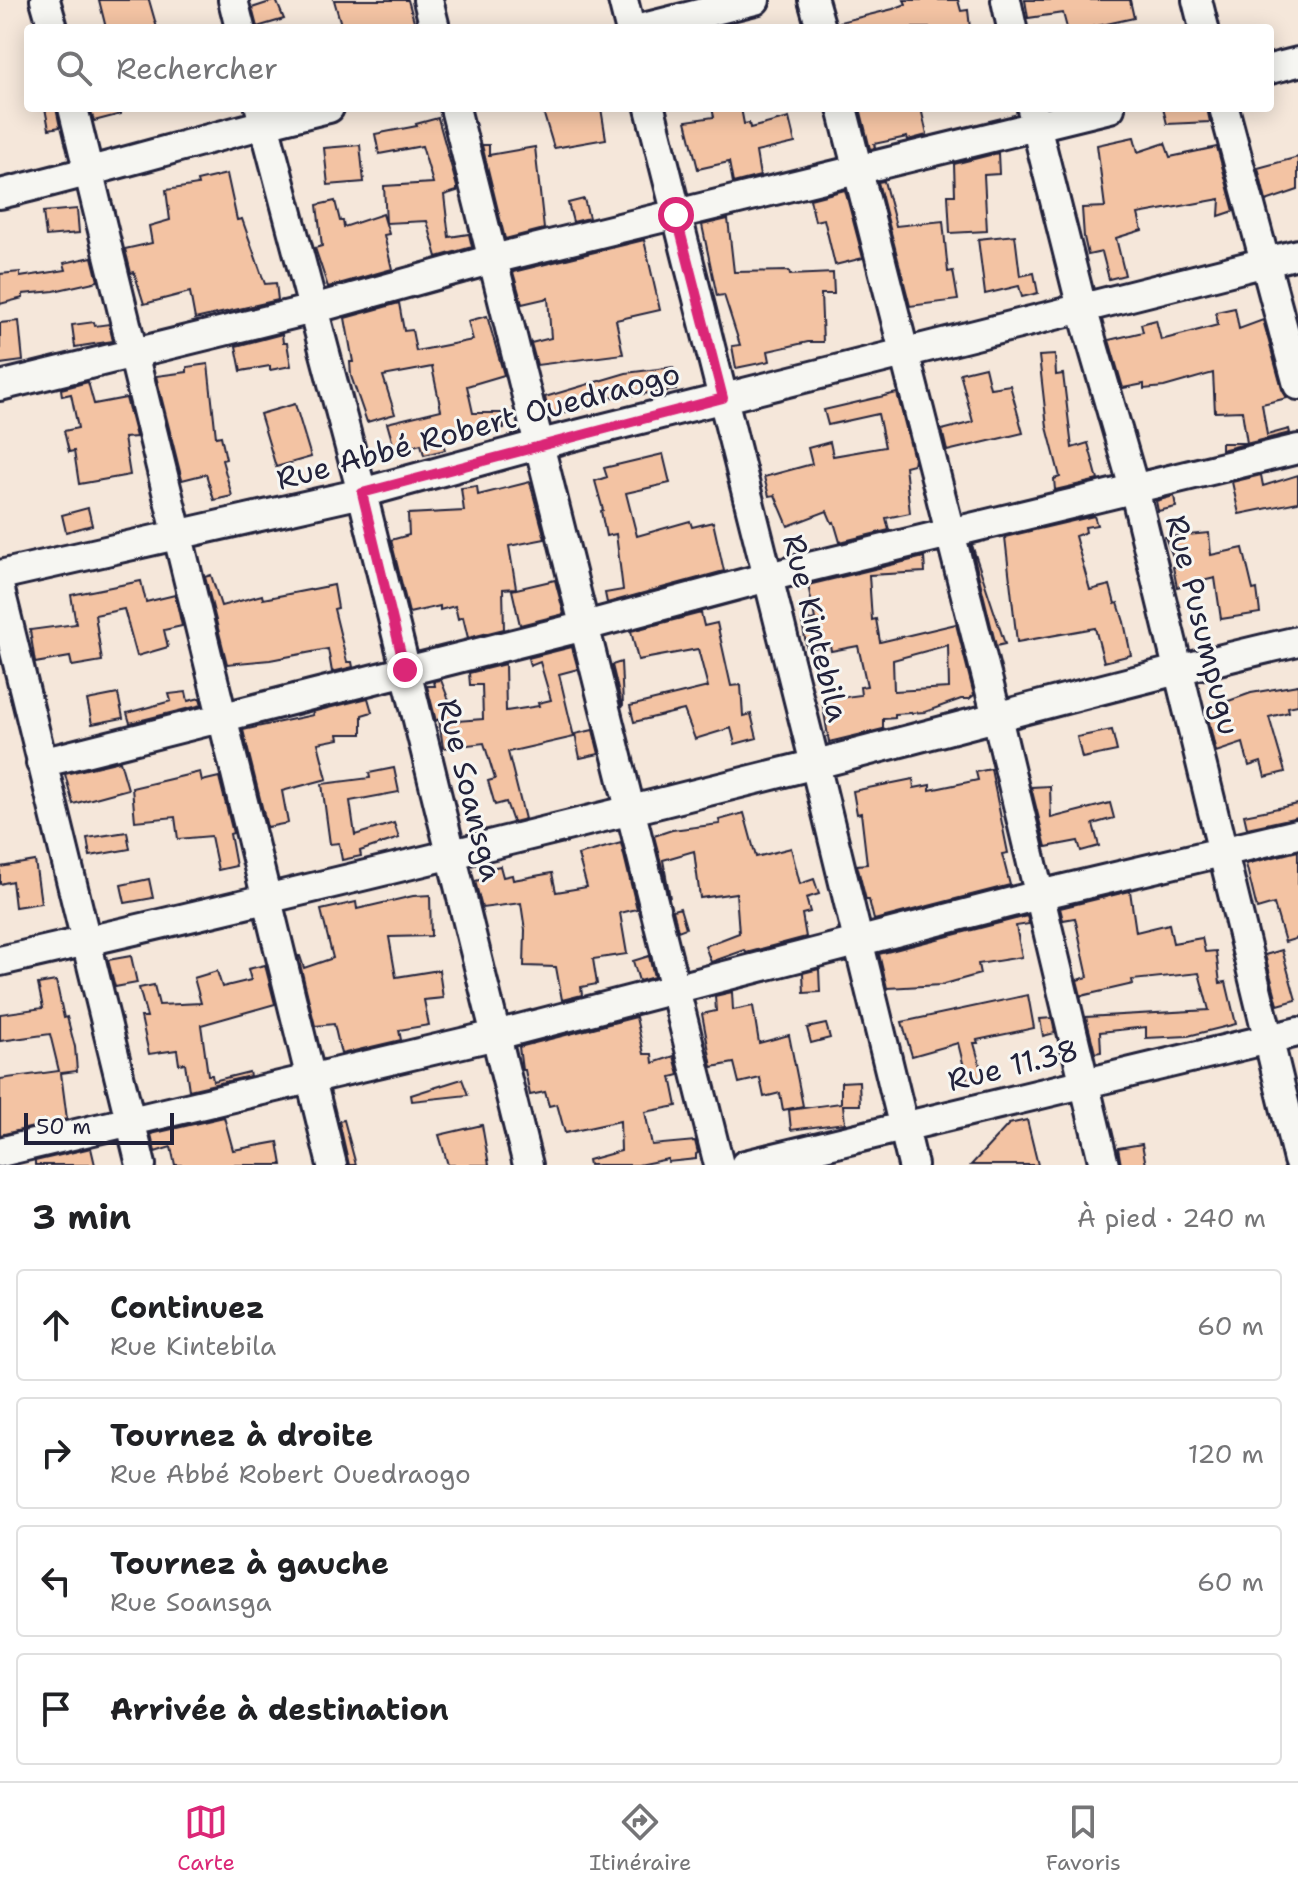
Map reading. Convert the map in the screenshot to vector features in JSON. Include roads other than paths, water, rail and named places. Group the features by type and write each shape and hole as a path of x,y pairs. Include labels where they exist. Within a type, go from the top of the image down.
{"street":[{"path":"45,0 52,24"},
{"path":"233,0 239,24"},
{"path":"428,0 434,24"},
{"path":"623,0 629,24"},
{"path":"659,24 755,0"},
{"path":"813,0 820,24"},
{"path":"1006,0 1011,24"},
{"path":"1197,0 1203,24"},
{"path":"1274,68 1298,62"},
{"path":"74,112 332,1165"},
{"path":"0,194 90,173 262,116 296,112"},
{"path":"456,112 719,1165"},
{"name":"Rue Kintebila","path":"651,112 913,1165"},
{"path":"843,112 997,717 1104,1165"},
{"path":"0,386 858,169 1034,117 1076,112"},
{"path":"1225,112 1298,385"},
{"name":"Rue Soansga","path":"262,116 362,493 528,1165"},
{"name":"Rue Pusumpugu","path":"1034,117 1082,308 1134,488 1298,1160"},
{"name":"Rue Abbé Robert Ouedraogo","path":"0,575 179,537 362,493 541,444 1298,254"},
{"path":"41,763 768,577 1298,449"},
{"path":"0,590 141,1165"},
{"path":"0,961 452,854 815,764 1179,668 1298,641"},
{"path":"0,1152 496,1035 1039,895 1298,834"},
{"name":"Rue 11.38","path":"745,1165 1298,1032"}]}
